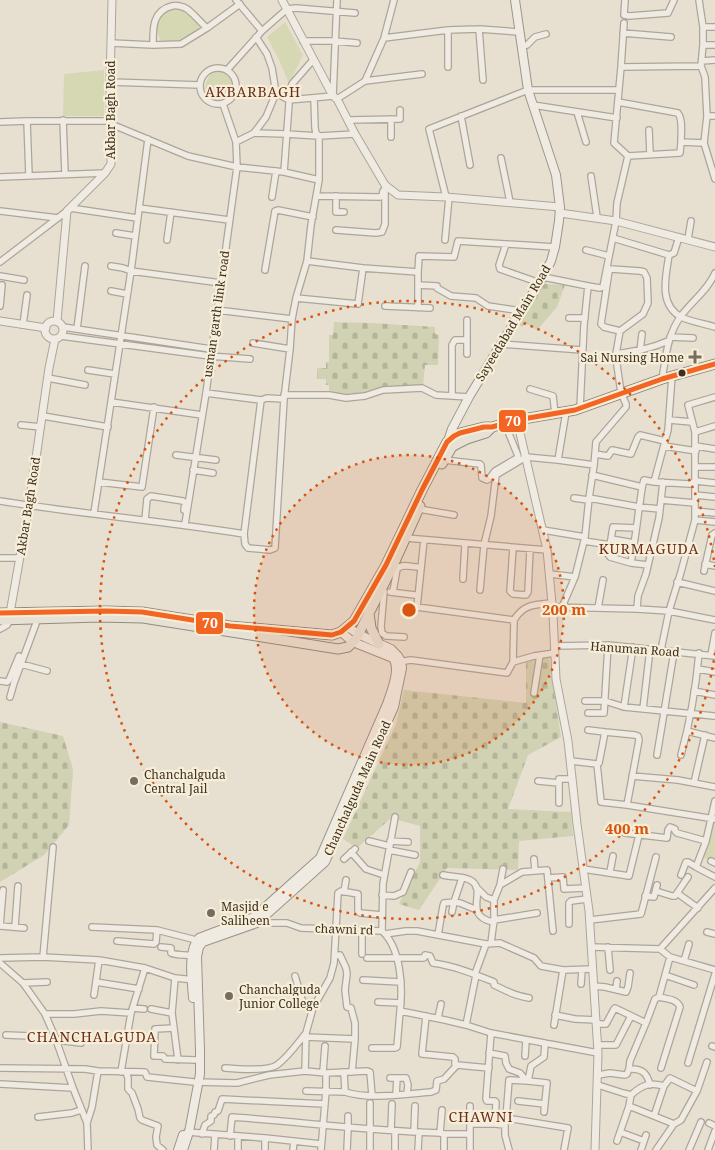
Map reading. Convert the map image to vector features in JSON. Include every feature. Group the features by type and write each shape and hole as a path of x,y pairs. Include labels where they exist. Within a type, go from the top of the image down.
{"main road":[{"name":"Sayeedabad Main Road","path":"454,438 463,409 469,397 542,280 555,247 560,210 556,175 528,90 515,0"},
{"path":"0,620 7,615 106,611 142,612 230,626 332,635 348,627 386,565 422,490 454,438 486,433 492,428 518,420 566,412 662,379 715,364"},
{"path":"7,615 38,618 99,617 151,619 338,649 348,647 356,638 382,591 454,438"},
{"path":"369,613 372,630 379,644"},
{"path":"348,627 356,638 399,662"},
{"path":"356,638 379,644 391,650 398,656 399,662"},
{"name":"Chanchalguda Main Road","path":"199,942 255,920 325,862 392,699 402,668 399,662"},
{"path":"197,1082 194,956 199,942"},
{"path":"183,1150 197,1082 200,1050 195,980"},
{"path":"178,1150 186,1132"}],"street":[{"name":"Akbar Bagh Road","path":"68,209 105,173 111,164 112,0"},
{"path":"282,0 355,134 384,183 398,196 447,197 510,202 560,210 616,221 715,247"},
{"path":"335,98 337,0"},
{"path":"365,81 384,38 394,0"},
{"path":"626,0 624,15 629,16 668,14 674,0"},
{"path":"699,0 703,27 701,63 705,77 707,116 704,143 712,158 715,179"},
{"path":"111,43 181,44 207,28 238,2 262,31"},
{"path":"153,45 157,16 165,8 175,6 186,8 207,28"},
{"path":"227,70 256,37 286,9 296,8 355,13"},
{"path":"618,102 678,113 681,120 680,153 628,156 614,143 624,22"},
{"path":"703,27 715,27"},
{"path":"384,38 448,30 479,29 519,32"},
{"path":"479,29 483,80"},
{"path":"448,30 448,66"},
{"path":"623,33 671,37"},
{"path":"521,46 527,45 535,36 546,34"},
{"path":"236,142 254,133 266,117 276,93 272,68 267,54 256,37"},
{"path":"303,41 357,43"},
{"path":"703,45 715,45"},
{"path":"284,172 290,90 292,84 314,60"},
{"path":"621,68 701,63 715,60"},
{"path":"223,68 232,74 236,80 237,87 235,95 231,100 217,105 203,97 200,85 207,72 212,69 223,68"},
{"path":"276,93 289,100 335,98 365,81 422,74"},
{"path":"110,82 200,85"},
{"path":"445,240 447,197 429,129 528,90 619,90"},
{"path":"260,400 244,544 248,548 270,550 275,548 284,397 292,319 307,261 319,180 319,136 315,128 314,98"},
{"name":"usman garth link road","path":"185,524 206,393 237,167 236,142 223,104"},
{"path":"533,105 617,118"},
{"path":"348,120 400,119 400,110"},
{"path":"577,112 586,142"},
{"path":"461,116 470,165"},
{"path":"707,116 715,116"},
{"path":"63,120 65,174"},
{"path":"0,122 63,120 111,122 188,156 237,167 284,172 319,180"},
{"path":"391,120 392,136"},
{"path":"27,121 29,176"},
{"path":"649,130 650,154"},
{"path":"254,133 319,136 355,134"},
{"path":"94,513 131,271 148,139"},
{"path":"681,142 704,143"},
{"path":"620,331 604,327 601,324 617,203 628,156"},
{"path":"501,158 510,202"},
{"path":"272,197 276,171"},
{"path":"0,177 105,173"},
{"path":"591,176 597,217"},
{"path":"317,196 380,197 382,196 384,183"},
{"path":"336,230 382,232 385,224 384,183"},
{"path":"336,196 336,211 344,212"},
{"path":"139,208 230,220"},
{"path":"0,262 68,209 137,218"},
{"path":"57,321 68,209"},
{"path":"0,211 58,218"},
{"path":"265,270 275,211 313,217"},
{"path":"168,240 171,212"},
{"path":"688,239 691,221"},
{"path":"116,233 136,236"},
{"path":"613,238 672,255 679,237"},
{"path":"418,308 419,256 454,256 458,241 555,247"},
{"path":"506,244 499,265 500,269 542,280 600,288 605,287"},
{"path":"586,250 609,256"},
{"path":"669,255 665,290 669,307 681,317 715,327"},
{"path":"307,261 362,268 418,272"},
{"path":"77,329 85,266"},
{"path":"111,266 131,271 221,283"},
{"path":"296,298 358,304 362,268"},
{"path":"562,607 575,576 584,539 596,442 626,407 621,393 616,354 620,331 643,314 648,303 647,278 644,272 609,270 605,287"},
{"path":"662,379 669,339 681,317 713,284 715,273"},
{"path":"0,276 24,280"},
{"path":"0,306 2,285"},
{"path":"418,285 437,286 437,288 451,296 476,298 488,306 522,311"},
{"path":"580,408 582,350 588,286"},
{"path":"111,291 127,294"},
{"path":"23,325 27,295"},
{"path":"385,306 430,308"},
{"path":"217,310 292,319"},
{"path":"569,318 585,318"},
{"path":"467,320 467,354"},
{"path":"0,321 46,328"},
{"path":"211,352 48,336 46,325 51,321 57,321 63,327 121,335 250,359"},
{"name":"Akbar Bagh Road","path":"7,615 29,506 48,378 58,337 63,331 63,327"},
{"path":"640,351 642,334"},
{"path":"616,354 652,348 669,339 693,338"},
{"path":"452,395 452,345 455,340 467,340"},
{"path":"253,343 290,349"},
{"path":"501,344 582,350"},
{"path":"88,370 115,374"},
{"path":"654,482 668,430 672,376"},
{"path":"48,378 85,385"},
{"path":"206,393 260,400 329,395 346,398 365,396 384,390 422,388 436,394 469,397"},
{"path":"530,389 553,396 555,414"},
{"path":"661,650 669,611 695,520 696,448 695,432 688,405 715,397"},
{"path":"112,402 202,415"},
{"path":"99,482 142,487 154,407"},
{"path":"558,460 566,412"},
{"path":"43,416 108,426"},
{"path":"518,420 547,550 556,679 571,761 582,869 590,920 598,1049 595,1150"},
{"path":"669,420 692,422"},
{"path":"444,460 480,464 482,478 489,479 495,471 518,458 505,424"},
{"path":"21,425 41,428"},
{"path":"695,432 715,426"},
{"path":"595,454 608,456 612,450 631,454 640,435 664,443 696,448 715,448"},
{"path":"176,455 216,460"},
{"path":"480,590 484,545 491,516 496,475 526,457 594,465"},
{"path":"696,467 715,467"},
{"path":"194,470 213,473"},
{"path":"592,475 642,487"},
{"path":"631,563 644,480 690,484 696,481 715,483"},
{"path":"637,609 638,596 646,574 660,509 663,482"},
{"path":"695,495 715,497"},
{"path":"0,501 29,506 182,522 185,503 183,501 149,496 145,518"},
{"path":"574,498 660,509"},
{"path":"661,500 695,503"},
{"path":"419,509 454,515"},
{"path":"695,511 715,513"},
{"path":"145,518 244,534"},
{"path":"695,520 715,522"},
{"path":"636,528 614,526 612,528 608,554 610,558 648,565"},
{"path":"543,530 584,539 634,543"},
{"path":"715,533 712,535 705,567 715,566"},
{"path":"406,538 547,550"},
{"path":"424,540 417,607 514,620"},
{"path":"463,579 466,544"},
{"path":"513,548 510,591 513,594 526,595 528,593 530,549"},
{"path":"0,558 20,558"},
{"path":"393,592 397,569 402,566 418,567"},
{"path":"550,574 575,576"},
{"path":"598,608 604,580"},
{"path":"677,582 715,591"},
{"path":"404,637 386,636 382,633 382,591 415,595"},
{"path":"513,662 514,620 519,612 530,605 669,611 715,620"},
{"path":"0,629 7,625 7,615"},
{"path":"10,697 38,618"},
{"path":"713,655 715,633"},
{"path":"588,714 604,714 608,645"},
{"name":"Hanuman Road","path":"399,662 411,660 507,673 513,662 555,650 608,645 713,655"},
{"path":"624,707 632,647"},
{"path":"643,709 650,649"},
{"path":"657,755 674,652"},
{"path":"681,755 691,714 699,653"},
{"path":"534,693 540,655"},
{"path":"0,681 7,682 10,680 19,656"},
{"path":"21,664 47,671"},
{"path":"698,669 715,672"},
{"path":"694,691 715,695"},
{"path":"585,701 605,701 624,707 714,716"},
{"path":"588,730 635,734 638,736 639,740 626,804"},
{"path":"687,731 715,738"},
{"path":"605,732 600,760 597,764 601,802 626,804 713,819"},
{"path":"694,783 704,735"},
{"path":"571,761 597,764"},
{"path":"632,776 678,780 715,787"},
{"path":"559,803 559,779 572,779"},
{"path":"538,781 559,783"},
{"path":"696,867 713,819 715,801"},
{"path":"395,817 382,895 384,932 416,931 489,943 500,943 534,958 541,966 562,970 592,969"},
{"path":"625,833 667,838 670,827 675,829 677,833 706,841"},
{"path":"582,869 629,876 639,835"},
{"path":"369,841 415,855"},
{"path":"389,846 408,842"},
{"path":"43,957 53,848"},
{"path":"344,859 353,851 366,869 384,875"},
{"path":"610,872 613,856"},
{"path":"590,920 639,915 642,911 656,857"},
{"path":"534,859 535,871"},
{"path":"681,875 686,862 688,862 715,877"},
{"path":"466,1025 475,974 489,943 494,921 494,900 500,885 503,869"},
{"path":"500,885 522,872 548,870 553,931"},
{"path":"382,895 394,896 403,892 411,872"},
{"path":"443,875 469,880 486,897 494,900"},
{"path":"548,878 563,877 564,889 585,888"},
{"path":"645,896 654,898 657,888 674,897 688,877"},
{"path":"452,912 462,878"},
{"path":"344,892 346,880"},
{"path":"15,927 18,886"},
{"path":"476,887 478,896 476,910"},
{"path":"660,949 715,888"},
{"path":"3,890 0,926 24,928"},
{"path":"352,1072 355,1023 351,1008 347,1007 345,990 348,974 338,955 336,929 338,892 358,894 358,912 382,915"},
{"path":"677,893 698,908"},
{"path":"569,924 569,903 571,901 587,899"},
{"path":"438,935 444,903 460,902 476,910 478,914 488,921 536,913"},
{"name":"chawni rd","path":"255,920 287,923 300,928 384,932 398,957 401,1004 397,1047 372,1048"},
{"path":"92,927 157,930 199,942"},
{"path":"117,941 154,944 156,942 157,930"},
{"path":"362,930 365,956 424,958 425,955 430,956 433,963 451,966 475,974 494,982 494,985 515,995 529,998"},
{"path":"707,932 715,934"},
{"path":"684,961 689,944"},
{"path":"161,947 171,948 171,953 174,954 194,956"},
{"path":"591,947 660,949 670,957 715,970"},
{"path":"608,948 610,970"},
{"path":"338,955 347,954"},
{"path":"305,1071 306,1035 313,1008 330,978 338,955"},
{"path":"0,958 43,957 99,960 145,968 176,978 195,980"},
{"path":"598,1075 610,1073 625,1076 627,1074 630,1061 655,999 659,997 670,957"},
{"path":"94,995 99,960"},
{"path":"0,963 23,983 45,1014 56,1038 87,1123"},
{"path":"145,968 132,1011 124,1072 128,1078 128,1089 132,1093 140,1118 158,1126 157,1145 163,1150"},
{"path":"554,1025 562,970"},
{"path":"581,984 582,970"},
{"path":"594,986 625,992 627,991 630,973"},
{"path":"688,1062 715,974"},
{"path":"665,975 694,986"},
{"path":"295,976 304,1006 313,1008"},
{"path":"176,978 172,1013 178,1060"},
{"path":"363,980 400,982"},
{"path":"616,989 617,981"},
{"path":"23,983 48,982"},
{"path":"96,982 139,989"},
{"path":"659,997 676,1001 680,1007 661,1068"},
{"path":"378,1002 401,1004"},
{"path":"438,1018 441,1004"},
{"path":"555,1015 606,1024 615,1008 646,1023"},
{"path":"151,1009 172,1013"},
{"path":"45,1014 144,1010"},
{"path":"400,1011 438,1018 491,1033 526,1040 598,1049 616,1045 631,1016"},
{"path":"426,1016 422,1054 453,1057 457,1065"},
{"path":"174,1028 155,1029 154,1056 163,1056 165,1059 196,1060"},
{"path":"491,1033 486,1100 496,1102 495,1124"},
{"path":"6,1035 56,1038 81,1043"},
{"path":"306,1035 355,1038"},
{"path":"225,1068 269,1068 276,1066 306,1035"},
{"path":"525,1056 526,1040"},
{"path":"528,1080 531,1066 544,1057 545,1043"},
{"path":"186,1132 294,1141 321,1147 326,1091 325,1046"},
{"path":"489,1053 505,1056 509,1069 520,1073 528,1080"},
{"path":"656,1150 674,1124 681,1120 697,1091 707,1062"},
{"path":"457,1065 489,1068"},
{"path":"306,1091 345,1092 378,1096 434,1091 436,1090 436,1081 444,1079 457,1065"},
{"path":"0,1068 145,1072 147,1077 197,1082 237,1083 269,1075 305,1071 367,1071 370,1072 372,1095"},
{"path":"269,1068 269,1075"},
{"path":"629,1069 645,1073 648,1076 650,1085"},
{"path":"88,1150 87,1123 98,1071"},
{"path":"344,1072 345,1092"},
{"path":"396,1095 394,1078 406,1078 408,1085 407,1094"},
{"path":"654,1116 668,1079 671,1078 697,1091"},
{"path":"509,1150 505,1135 505,1125 509,1080 547,1083 544,1112"},
{"path":"0,1084 73,1088"},
{"path":"598,1085 631,1095"},
{"path":"617,1141 631,1095 643,1086 664,1086"},
{"path":"202,1134 211,1116 218,1111 222,1099 325,1104"},
{"path":"518,1101 545,1104"},
{"path":"370,1104 370,1150"},
{"path":"392,1104 395,1150"},
{"path":"415,1106 418,1150"},
{"path":"470,1106 470,1150"},
{"path":"629,1106 674,1124"},
{"path":"38,1117 72,1113 81,1110"},
{"path":"442,1110 444,1150"},
{"path":"347,1150 348,1116"},
{"path":"230,1136 232,1118 290,1121 348,1128 470,1134"},
{"path":"506,1118 568,1128 564,1150"},
{"path":"689,1150 701,1122"},
{"path":"470,1124 505,1125"},
{"path":"708,1150 713,1125"},
{"path":"620,1132 645,1138 641,1150"},
{"path":"214,1150 215,1135"},
{"path":"238,1136 238,1150"},
{"path":"265,1138 265,1150"},
{"path":"293,1150 294,1141"}],"green space":[{"path":"178,6 204,28 180,42 163,43 157,31 156,25 158,20 165,11"},
{"path":"285,22 303,55 289,84 267,37"},
{"path":"104,70 104,116 63,116 64,74"},
{"path":"214,71 226,72 234,81 231,93 226,100 220,102 208,96 205,89 207,80"},
{"path":"544,284 565,285 557,307 537,330 525,323 522,327 519,325"},
{"path":"334,322 435,327 435,334 439,335 438,365 425,365 423,386 340,397 329,391 326,379 317,379 317,368 326,368 326,362 329,362 329,335 333,335"},
{"path":"549,657 561,737 528,755 508,809 571,812 573,836 519,841 518,870 447,868 419,910 399,904 420,862 420,826 391,818 357,848 343,839 396,724 404,690 526,703 526,662"},
{"path":"0,722 63,736 73,769 69,825 44,855 0,882"},
{"path":"711,823 715,823 715,862 704,858"}],"transit line":[{"name":"70","path":"0,613 142,612 230,626 332,635 341,632 354,621 386,565 447,442 454,436 484,427 575,410 662,379 715,364"}],"place":[{"name":"Sai Nursing Home","path":"695,357"},
{"name":"Chanchalguda Central Jail","path":"134,781"},
{"name":"Masjid e Saliheen","path":"211,913"},
{"name":"Chanchalguda Junior College","path":"229,996"}],"district":[{"name":"AKBARBAGH","path":"253,91"},
{"name":"KURMAGUDA","path":"649,548"},
{"name":"CHANCHALGUDA","path":"92,1036"},
{"name":"CHAWNI","path":"481,1116"}]}
